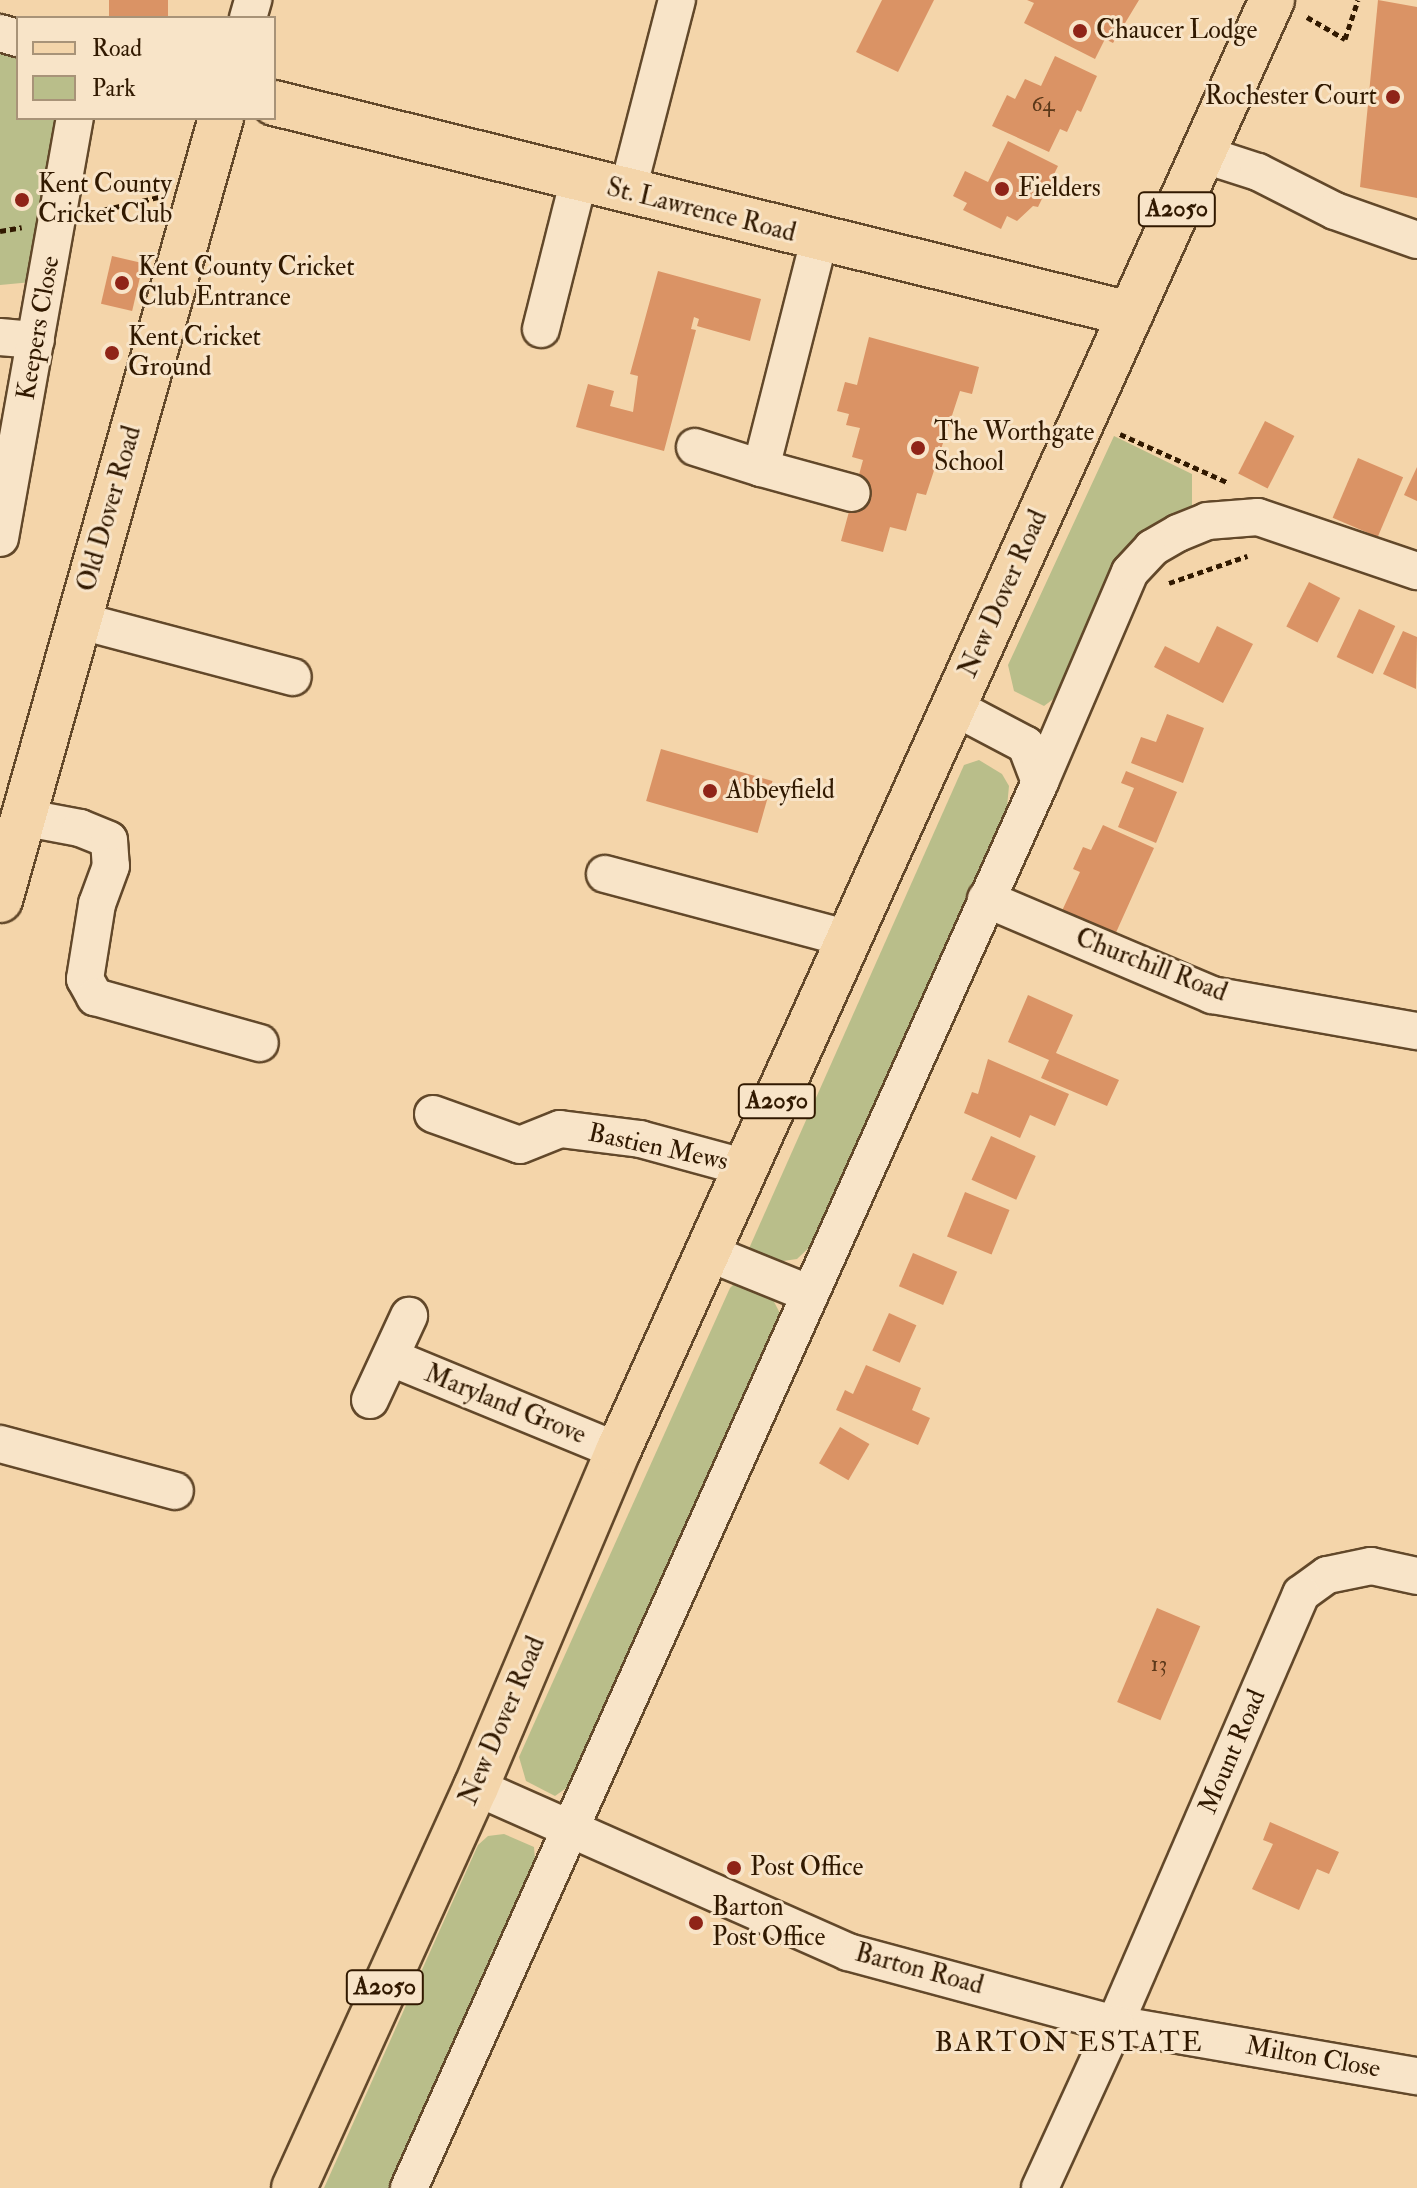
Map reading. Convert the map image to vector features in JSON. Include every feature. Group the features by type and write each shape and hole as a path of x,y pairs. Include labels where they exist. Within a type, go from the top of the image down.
{"main road":[{"name":"New Dover Road","path":"294,2188 476,1787 618,1451 1082,417 1202,154 1282,4"},
{"name":"St. Lawrence Road","path":"276,103 819,241 1130,314"},
{"name":"Old Dover Road","path":"0,900 27,818 77,620 220,120"}],"street":[{"path":"627,193 677,0"},
{"name":"Keepers Close","path":"0,538 11,491 75,120"},
{"path":"1202,154 1258,172 1335,211 1417,240"},
{"path":"541,329 579,179"},
{"path":"761,468 819,241"},
{"path":"0,337 36,340"},
{"path":"695,447 852,493"},
{"path":"409,2188 1040,782 1074,694 1130,572 1152,548 1178,533 1207,521 1258,517 1417,571"},
{"path":"77,620 293,677"},
{"path":"1040,782 1026,745 1074,694"},
{"name":"New Dover Road","path":"954,707 1026,745"},
{"path":"27,818 80,828 109,840 111,866 97,904 85,979 95,997 260,1043"},
{"path":"605,874 850,939"},
{"name":"Churchill Road","path":"986,899 1212,995 1417,1031"},
{"name":"Bastien Mews","path":"433,1114 520,1145 560,1129 640,1139 747,1168"},
{"path":"709,1253 810,1294"},
{"name":"Maryland Grove","path":"370,1400 409,1316"},
{"name":"Maryland Grove","path":"392,1358 618,1451"},
{"path":"0,1444 175,1491"},
{"name":"Mount Road","path":"1115,2024 1301,1594 1327,1575 1371,1566 1417,1576"},
{"name":"Barton Road","path":"476,1787 569,1832 848,1952 1115,2024"},
{"path":"1040,2188 1115,2024"},
{"name":"Milton Close","path":"1115,2024 1417,2076"}],"path":[{"path":"1282,4 1345,39 1358,0"},
{"path":"0,231 58,221 203,187"},
{"path":"1082,417 1251,493 1258,517"},
{"path":"1115,601 1250,555"}],"green space":[{"name":"Kent County Cricket Club","path":"0,47 16,51 16,120 56,120 32,282 0,285"},
{"path":"1114,436 1192,474 1192,508 1112,577 1056,697 1044,706 1014,691 1008,665"},
{"path":"979,760 1002,774 1009,786 1007,807 814,1243 797,1259 769,1263 747,1253 964,765"},
{"path":"740,1278 772,1298 782,1317 579,1779 555,1796 526,1781 519,1757 730,1288"},
{"path":"504,1834 534,1847 536,1872 396,2188 324,2188 478,1845 488,1836"}],"building":[{"path":"109,0 168,0 168,16 109,16"},
{"path":"882,0 934,0 898,72 856,52"},
{"name":"Chaucer Lodge","path":"1027,0 1139,0 1113,43 1105,39 1095,59 1024,23 1034,3"},
{"name":"Rochester Court","path":"1378,0 1417,7 1417,198 1360,187"},
{"path":"1055,56 1097,76 1081,112 1077,110 1067,132 1060,129 1049,152 992,126 1007,95 1015,99 1025,79 1041,86"},
{"name":"Fielders","path":"1008,141 1058,166 1038,207 1033,206 1017,221 1007,216 1001,229 963,210 967,203 953,196 965,171 988,182"},
{"name":"Kent County Cricket Club Entrance","path":"112,256 143,263 132,311 101,304"},
{"path":"658,271 761,299 750,341 697,326 699,319 694,317 691,329 696,330 664,451 576,427 588,384 614,391 610,406 633,412 638,376 630,374"},
{"path":"869,337 979,367 972,394 960,391 926,495 917,493 906,531 890,527 883,552 841,541 863,460 852,457 860,428 846,425 849,414 837,411 845,382 857,385"},
{"path":"1265,421 1294,436 1268,489 1238,474"},
{"path":"1358,458 1403,477 1378,537 1333,518"},
{"path":"1417,467 1417,501 1404,495"},
{"path":"1309,582 1340,598 1317,642 1286,627"},
{"path":"1359,609 1395,626 1373,674 1337,657"},
{"path":"1217,626 1253,644 1223,703 1154,667 1165,646 1199,663"},
{"path":"1403,631 1417,637 1416,689 1383,674"},
{"path":"1167,714 1204,728 1183,783 1131,763 1141,737 1156,742"},
{"name":"Abbeyfield","path":"661,749 773,781 758,833 646,801"},
{"path":"1126,771 1177,792 1156,843 1118,827 1134,788 1121,783"},
{"path":"1103,825 1154,848 1114,937 1061,913 1080,872 1073,869 1083,847 1091,850"},
{"path":"1028,995 1073,1015 1056,1053 1119,1080 1107,1106 1041,1078 1049,1060 1008,1042"},
{"path":"988,1059 1069,1094 1055,1126 1030,1115 1020,1138 964,1113 972,1092 978,1094"},
{"path":"991,1136 1036,1156 1016,1200 971,1180"},
{"path":"965,1192 1010,1210 992,1254 947,1237"},
{"path":"913,1253 957,1272 943,1305 899,1286"},
{"path":"889,1313 916,1325 900,1363 872,1350"},
{"path":"866,1365 921,1388 912,1410 930,1418 918,1445 836,1410 845,1390 853,1394"},
{"path":"840,1427 869,1444 848,1480 819,1463"},
{"path":"1157,1608 1200,1626 1160,1720 1117,1702"},
{"path":"1270,1822 1339,1852 1329,1874 1317,1869 1299,1910 1252,1889 1273,1844 1263,1840"}],"place":[{"name":"Chaucer Lodge","path":"1080,31"},
{"name":"Rochester Court","path":"1393,97"},
{"name":"Fielders","path":"1002,189"},
{"name":"Kent County Cricket Club","path":"22,200"},
{"name":"Kent County Cricket Club Entrance","path":"122,283"},
{"name":"Kent Cricket Ground","path":"112,353"},
{"name":"The Worthgate School","path":"918,448"},
{"name":"Abbeyfield","path":"710,791"},
{"name":"Post Office","path":"734,1868"},
{"name":"Barton Post Office","path":"696,1923"}],"district":[{"name":"BARTON ESTATE","path":"1069,2043"}]}
